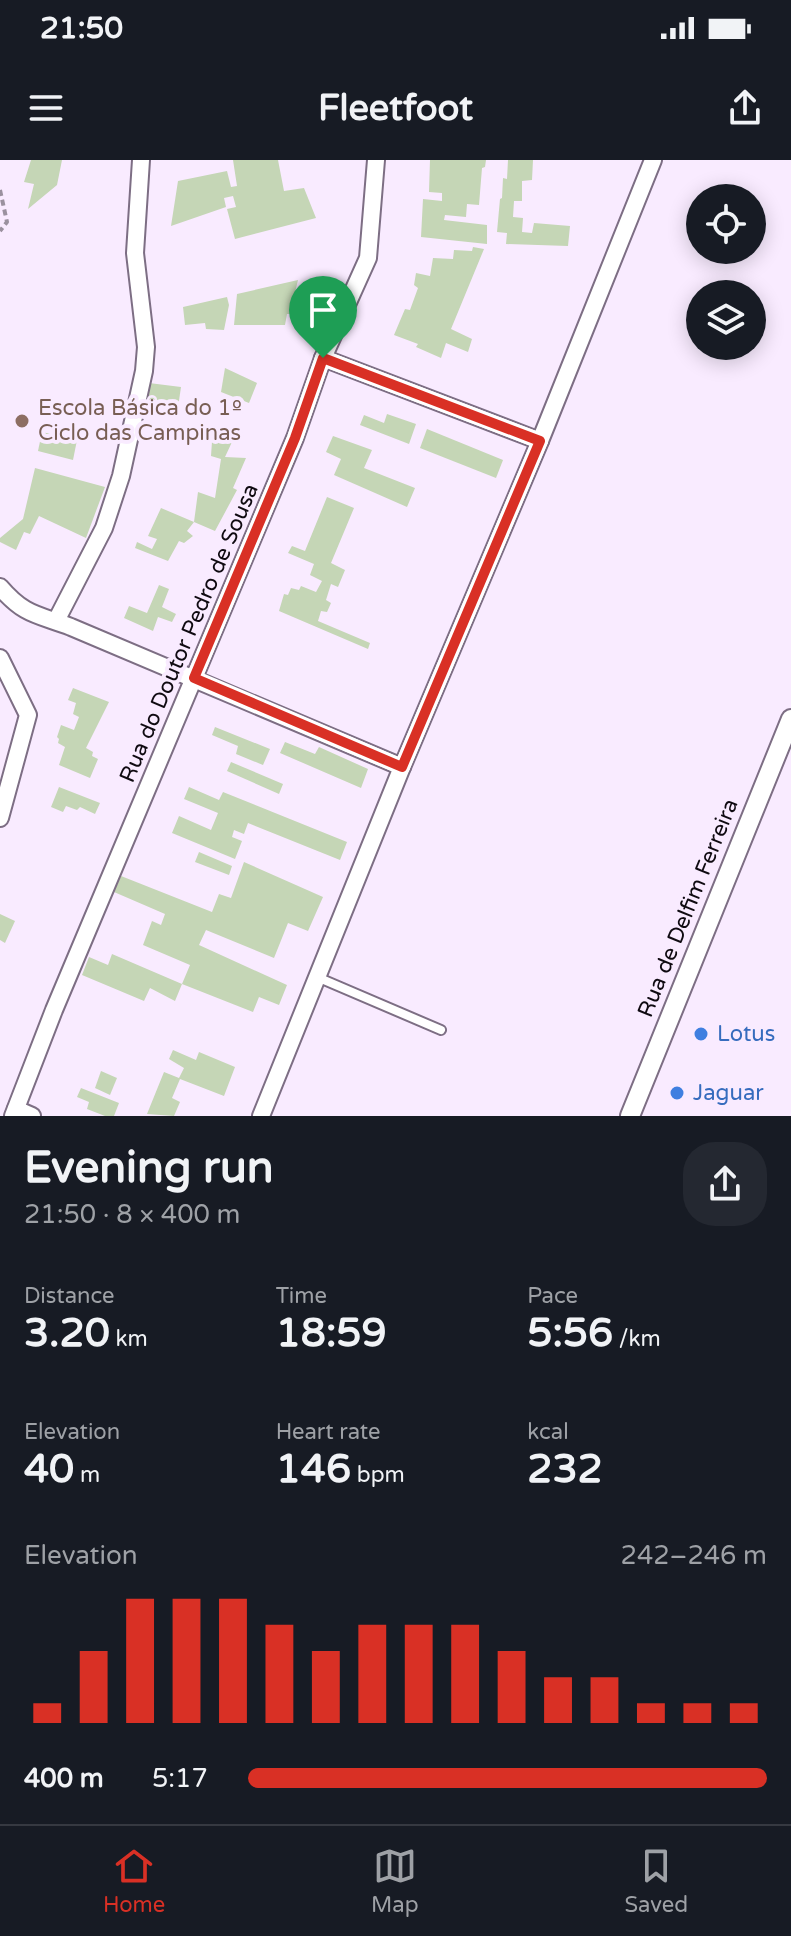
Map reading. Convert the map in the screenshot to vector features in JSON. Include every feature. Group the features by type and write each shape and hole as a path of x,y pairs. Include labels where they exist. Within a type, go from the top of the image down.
{"street":[{"path":"56,621 104,528 121,476 144,371 146,347 135,253 141,160"},
{"name":"Rua do Doutor Pedro de Sousa","path":"14,1112 295,438 323,358 368,258 376,160"},
{"path":"261,1116 402,767 540,441 649,164"},
{"path":"323,358 540,441"},
{"path":"1,592 21,610 56,621 402,767"},
{"path":"0,658 28,715 0,818"},
{"name":"Rua de Delfim Ferreira","path":"630,1116 791,719"},
{"path":"14,1112 32,1116"}],"lane":[{"path":"317,977 441,1030"}],"path":[{"path":"0,190 7,222 0,231"}],"green space":[{"path":"31,160 62,160 57,185 28,209 34,184 24,182"},
{"path":"233,160 278,160 284,191 304,188 316,218 235,239 227,209 236,207 233,196 224,198 226,207 171,226 178,181 227,171 231,187 237,186"},
{"path":"430,160 486,160 482,168 479,205 467,204 466,217 445,215 444,220 487,225 487,244 421,237 423,199 442,201 442,193 429,192"},
{"path":"508,160 533,160 532,180 522,181 522,201 514,201 513,217 523,218 522,232 532,233 534,223 570,226 568,246 506,244 507,233 497,232"},
{"path":"473,247 484,249 451,329 472,339 468,352 446,343 441,358 416,347 418,344 394,335 405,309 410,310 418,288 414,285 416,273 430,276 433,258 453,259 454,250 472,251"},
{"path":"298,280 293,301 300,300 296,314 287,314 285,325 234,325 237,294"},
{"path":"227,297 229,305 224,330 206,329 205,323 185,325 183,307"},
{"path":"225,368 257,383 249,403 221,392"},
{"path":"149,383 181,387 177,414 143,411"},
{"path":"387,414 416,424 409,444 360,425 364,415 384,423"},
{"path":"213,427 238,429 225,457 246,458 233,488 237,490 215,531 194,522 198,492 215,498 221,459 211,456"},
{"path":"427,429 503,460 496,478 420,448"},
{"path":"42,432 77,440 73,460 38,451"},
{"path":"333,436 372,450 364,468 415,488 407,507 334,475 341,459 326,452"},
{"path":"35,468 105,487 86,538 39,516 30,534 24,532 16,550 0,542 0,538 23,519"},
{"path":"327,497 354,508 331,563 345,570 338,587 331,584 326,600 331,603 327,612 321,611 318,621 370,643 368,649 279,611 284,594 288,595 291,588 299,590 301,586 316,592 322,581 310,575 314,564 288,553 292,546 305,551"},
{"path":"161,508 194,522 187,531 193,536 184,543 179,541 168,561 135,548 137,542 152,549 157,539 148,536"},
{"path":"159,585 169,589 162,607 176,614 172,622 158,617 153,631 124,618 129,606 147,613"},
{"path":"73,688 109,702 86,748 98,759 90,778 59,765 65,747 58,743 61,725 74,730 79,717 73,714 76,703 68,700"},
{"path":"215,727 270,749 263,765 236,754 238,746 212,735"},
{"path":"285,742 315,754 319,747 368,769 361,788 280,753"},
{"path":"231,762 283,784 279,794 227,771"},
{"path":"59,787 100,803 95,814 80,807 77,810 66,806 63,812 51,807"},
{"path":"189,787 219,800 223,792 347,842 340,860 248,823 244,834 234,830 232,837 242,841 235,859 172,833 179,816 211,830 218,813 184,799"},
{"path":"199,852 232,866 229,875 195,862"},
{"path":"244,862 323,897 308,931 288,923 274,958 206,930 199,945 287,985 279,1005 259,997 253,1012 182,984 190,965 143,945 152,921 161,925 165,914 114,892 121,876 212,912 219,894 231,898"},
{"path":"0,914 15,921 5,943 0,940"},
{"path":"112,954 182,984 175,1001 150,988 144,1001 82,975 89,957 108,965"},
{"path":"173,1050 196,1060 199,1052 235,1067 224,1096 180,1079 172,1098 180,1102 174,1116 147,1114 164,1072 179,1078 184,1068 169,1059"},
{"path":"101,1071 117,1078 110,1095 95,1088"},
{"path":"81,1088 119,1103 114,1116 87,1109 89,1102 77,1097"}],"place":[{"name":"Escola Básica do 1º Ciclo das Campinas","path":"22,421"},
{"name":"Lotus","path":"701,1034"},
{"name":"Jaguar","path":"677,1093"}],"route":[{"path":"323,358 540,441 402,767 194,678 295,438 323,358"}]}
